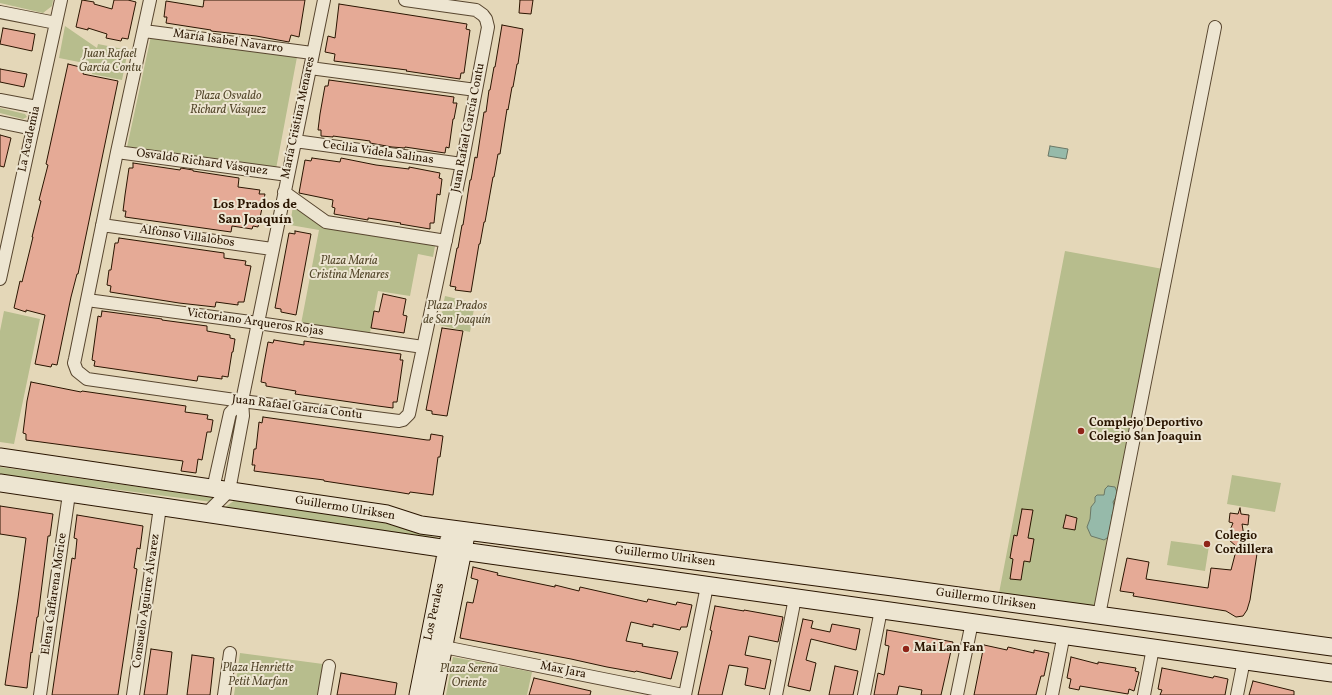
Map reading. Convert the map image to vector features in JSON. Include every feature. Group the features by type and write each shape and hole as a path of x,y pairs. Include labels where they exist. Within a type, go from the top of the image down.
{"main road":[{"name":"Guillermo Ulriksen","path":"0,457 387,514 421,525 1332,647"},
{"name":"Guillermo Ulriksen","path":"0,483 455,550 881,610 1064,634 1332,673"},
{"name":"Los Perales","path":"418,695 459,530"},
{"name":"Los Perales","path":"434,695 444,648 455,550"}],"street":[{"name":"La Academia","path":"0,276 61,0"},
{"name":"Juan Rafael García Contu","path":"150,0 74,363 77,371 87,379 399,421 407,417 409,414 462,164 488,27 486,19 476,10 405,0"},
{"name":"María Cristina Menares","path":"221,490 243,416 242,401 324,0"},
{"path":"0,12 56,23"},
{"path":"1099,615 1215,27"},
{"name":"María Isabel Navarro","path":"144,30 312,53"},
{"path":"310,68 476,90"},
{"path":"0,100 37,107"},
{"path":"0,122 33,129"},
{"name":"Cecilia Videla Salinas","path":"295,142 462,164"},
{"name":"Osvaldo Richard Vásquez","path":"117,152 288,175"},
{"path":"284,192 326,222 446,242"},
{"name":"Alfonso Villalobos","path":"102,225 272,249"},
{"name":"Victoriano Arqueros Rojas","path":"87,300 424,347"},
{"name":"María Cristina Menares","path":"221,490 230,413 242,401"},
{"path":"207,513 221,490"},
{"name":"Elena Caffarena Morice","path":"40,695 69,494"},
{"name":"Consuelo Aguirre Álvarez","path":"133,695 160,507"},
{"path":"684,695 708,586"},
{"path":"776,695 795,598"},
{"path":"864,695 881,610"},
{"path":"958,695 972,622"},
{"path":"1052,695 1064,634"},
{"name":"Max Jara","path":"444,648 684,695"},
{"path":"1144,695 1153,648"},
{"path":"224,695 230,653"},
{"path":"1238,695 1244,660"},
{"path":"324,695 329,666"}],"green space":[{"path":"0,0 53,0 52,6 43,13 0,3"},
{"name":"Juan Rafael García Contu","path":"65,26 97,48 98,44 128,50 122,80 92,74 94,65 59,58"},
{"name":"Plaza Osvaldo Richard Vásquez","path":"151,36 297,57 276,169 127,147"},
{"path":"0,108 25,114 27,117 23,119 0,113"},
{"name":"Plaza María Cristina Menares","path":"293,206 325,226 435,246 433,257 418,254 410,296 378,291 370,333 301,324 319,230 290,225"},
{"name":"Complejo Deportivo Colegio San Joaquin","path":"1065,251 1163,269 1097,607 999,593"},
{"name":"Plaza Prados de San Joaquín","path":"445,296 475,303 470,332 439,325"},
{"path":"4,311 40,319 14,444 0,442 0,331"},
{"path":"0,467 216,498 212,502 96,487 64,486 0,478"},
{"path":"1232,475 1281,483 1275,512 1227,504"},
{"path":"235,500 372,519 447,541 221,510"},
{"path":"1171,541 1209,546 1205,571 1167,565"},
{"name":"Plaza Henriette Petit Marfan","path":"240,653 323,664 318,695 234,695"},
{"name":"Plaza Serena Oriente","path":"453,657 532,672 527,695 446,695"}],"shaded area":[{"path":"1050,146 1068,149 1066,159 1048,156"},
{"path":"1108,486 1115,487 1117,492 1113,502 1115,509 1112,515 1110,536 1104,540 1091,536 1087,527 1090,519 1091,507 1095,502 1095,497 1097,495 1104,495 1105,489"}],"building":[{"path":"82,0 94,2 94,4 112,9 114,0 128,0 136,2 128,39 122,38 121,41 106,38 107,34 88,28 88,30 76,27"},
{"path":"204,0 305,0 299,37 291,35 289,42 166,23 167,17 164,17 166,1 203,7"},
{"path":"520,0 533,0 531,14 519,13"},
{"path":"339,4 467,24 466,29 470,30 464,73 461,73 460,79 406,71 407,70 334,61 335,54 325,52 328,36 335,38"},
{"path":"502,25 523,29 518,64 508,110 507,109 500,154 498,154 485,222 479,244 471,292 455,290 456,287 450,286 463,225 470,180 475,157 477,158 484,112 486,112"},
{"path":"3,28 35,34 32,51 0,44"},
{"path":"68,64 80,67 80,69 84,70 83,74 118,81 78,274 71,297 57,365 52,364 51,367 35,364 45,315 26,310 26,312 14,308 20,281 22,282 41,201 39,200 48,165 46,164"},
{"path":"0,69 27,74 24,87 0,82"},
{"path":"329,80 454,97 453,103 457,103 449,148 446,147 445,153 405,147 392,147 370,143 370,141 333,136 321,136 321,130 318,130 320,114 325,86 328,86"},
{"path":"0,135 11,138 4,167 0,166"},
{"path":"312,158 340,162 341,158 376,165 409,169 409,167 440,173 439,178 442,179 440,195 437,194 434,223 430,223 430,229 400,224 401,223 368,218 368,220 334,214 335,208 332,207 333,200 299,193 305,160 311,161"},
{"path":"133,163 180,170 181,168 239,178 238,187 260,190 259,194 265,194 258,227 253,226 252,229 232,226 231,232 125,217 126,211 123,211 129,168 133,168"},
{"path":"295,231 311,234 296,315 281,312 281,309 275,308 289,233 295,234"},
{"path":"119,238 224,253 224,258 246,261 245,265 251,266 244,302 238,302 238,305 216,302 215,307 110,292 111,286 107,285 109,270 111,270 115,243 118,243"},
{"path":"383,294 406,299 403,315 407,316 404,333 371,328 374,311 379,312"},
{"path":"102,311 207,326 207,331 230,335 230,338 235,339 228,377 222,376 222,379 198,376 197,381 94,366 95,361 92,360 98,316 101,317"},
{"path":"442,328 463,331 447,416 432,414 432,411 426,410"},
{"path":"274,340 304,345 304,341 401,354 400,360 403,360 397,402 393,402 393,408 295,394 296,391 266,386 266,383 261,382 263,369 268,342 273,343"},
{"path":"31,382 81,392 186,406 185,412 208,415 207,419 213,420 211,432 207,432 202,460 198,459 196,473 181,471 183,461 26,440 26,434 23,433"},
{"path":"263,417 427,440 430,440 431,434 443,436 440,457 438,457 433,495 410,492 409,494 324,480 254,471 255,465 252,465 254,449 256,449 259,422 262,423"},
{"path":"0,506 53,514 50,536 48,536 27,688 5,685 26,538 0,534"},
{"path":"1240,508 1241,514 1249,515 1248,525 1242,524 1244,536 1242,545 1258,547 1250,600 1247,610 1243,616 1236,617 1226,611 1133,596 1134,593 1120,591 1127,558 1149,562 1146,579 1208,588 1211,568 1231,570 1237,547 1228,539 1233,523 1229,522 1230,513 1238,514"},
{"path":"1022,509 1033,510 1028,538 1034,539 1030,562 1024,561 1021,580 1010,579 1013,559 1010,558 1014,535 1017,536"},
{"path":"77,515 143,526 140,549 137,548 134,568 137,569 118,695 52,695 72,558 75,559 77,539 74,538"},
{"path":"1066,515 1077,518 1075,530 1063,528"},
{"path":"473,567 498,573 497,575 555,587 555,585 579,591 580,587 647,602 648,599 676,605 677,602 692,605 687,627 681,627 680,630 653,624 653,627 631,622 626,641 643,644 642,646 678,652 671,679 460,638 467,602 473,603 478,580 471,578"},
{"path":"715,606 783,617 778,642 749,636 745,655 771,660 765,689 745,685 748,668 729,665 722,695 698,695 712,631 710,630"},
{"path":"803,619 813,621 811,628 830,632 832,624 860,629 856,650 811,639 806,660 816,663 810,691 788,686"},
{"path":"887,630 953,642 941,695 921,695 922,690 899,686 897,695 874,695 878,673 884,675 889,646 885,645"},
{"path":"984,645 1007,650 1008,647 1034,653 1034,650 1049,653 1044,676 1041,676 1036,695 974,695"},
{"path":"151,649 172,652 167,695 144,695"},
{"path":"192,655 214,658 210,695 187,695"},
{"path":"1071,657 1098,664 1098,662 1136,668 1135,671 1139,672 1134,691 1129,689 1128,694 1080,686 1079,690 1069,688 1071,679 1067,678"},
{"path":"835,666 858,671 853,695 829,695"},
{"path":"1162,668 1213,678 1214,676 1228,679 1225,695 1160,695 1162,690 1158,689"},
{"path":"341,673 397,683 395,695 337,695"},
{"path":"534,678 591,691 590,695 529,695"},
{"path":"1253,681 1294,691 1294,695 1249,695"}],"place":[{"name":"Complejo Deportivo Colegio San Joaquin","path":"1081,431"},
{"name":"Colegio Cordillera","path":"1207,544"},
{"name":"Mai Lan Fan","path":"906,649"}],"district":[{"name":"Los Prados de San Joaquín","path":"255,214"}]}
